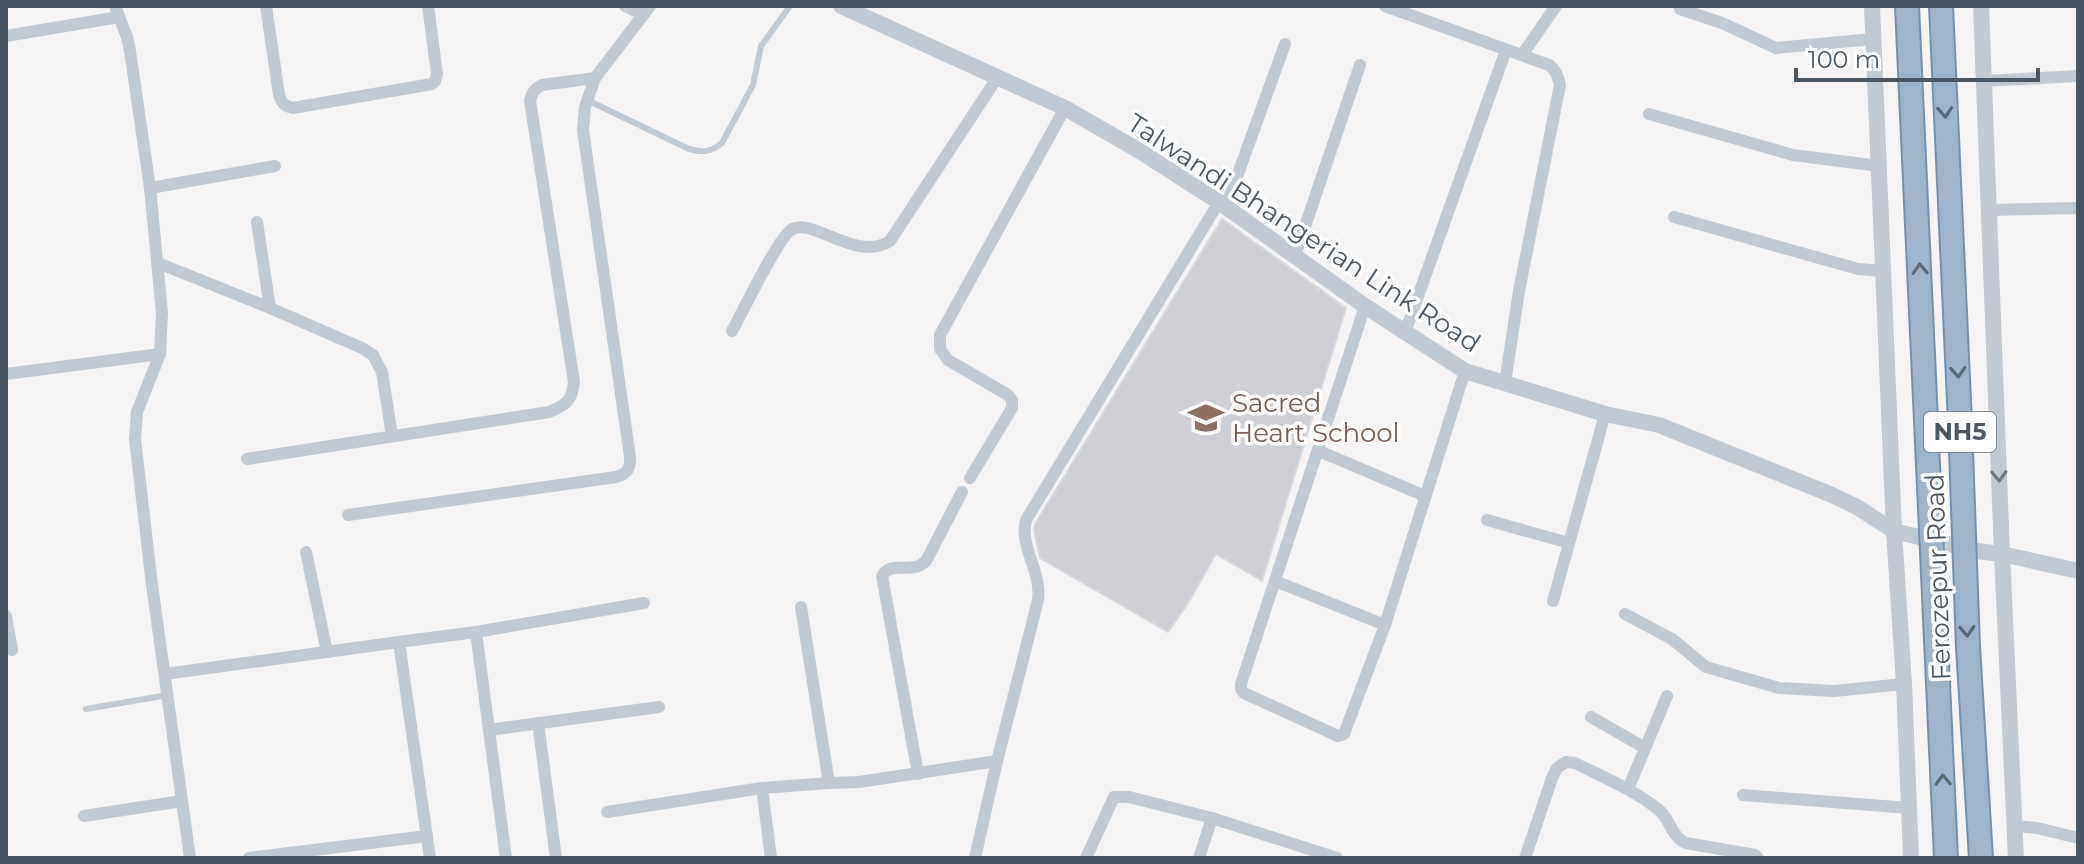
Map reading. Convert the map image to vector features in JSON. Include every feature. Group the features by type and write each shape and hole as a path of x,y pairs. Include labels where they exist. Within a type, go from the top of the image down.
{"highway":[{"name":"Ferozepur Road","path":"1907,6 1946,858"},
{"name":"Ferozepur Road","path":"1941,6 1967,632 1981,858"}],"street":[{"path":"266,6 279,95 286,107 293,108 432,84 437,74 428,6"},
{"path":"348,515 616,477 628,469 630,457 583,142 583,119 595,78 647,11 625,6"},
{"path":"1385,6 1553,68 1560,85 1519,291 1505,383"},
{"path":"1522,55 1556,6"},
{"path":"1872,6 1911,858"},
{"path":"1981,6 2016,858"},
{"name":"Talwandi Bhangerian Link Road","path":"848,8 1065,108 1138,150 1223,204 1365,306 1465,371 1605,414 1659,425 1832,495 1894,531 2078,571"},
{"path":"1680,9 1722,23 1776,48 1873,39"},
{"path":"6,36 117,11 127,37 150,188 162,313 160,354 137,412 134,429 190,858"},
{"path":"975,858 1039,591 1024,533 1026,520 1223,204 1285,44"},
{"path":"1406,330 1506,50"},
{"path":"1295,256 1360,65"},
{"path":"1984,81 2078,76"},
{"path":"247,459 549,412 567,402 573,394 574,382 530,101 531,94 542,85 595,78"},
{"path":"732,331 781,241 794,228 801,226 867,247 876,248 890,241 997,78"},
{"path":"970,478 1012,408 1012,400 948,360 940,349 940,335 1065,108"},
{"path":"1649,114 1793,155 1879,166"},
{"path":"150,188 275,166"},
{"path":"1989,210 2078,208"},
{"path":"1674,217 1858,269 1883,271"},
{"path":"257,222 270,308"},
{"path":"158,263 270,308 373,355 382,372 392,436"},
{"path":"1365,306 1241,689 1244,693 1338,736 1344,734 1385,625 1465,371"},
{"path":"6,374 160,354"},
{"path":"1553,601 1605,414"},
{"path":"1319,451 1425,496"},
{"path":"918,774 882,576 888,568 916,568 926,561 962,492"},
{"path":"1487,520 1569,543"},
{"path":"306,552 327,652"},
{"path":"1275,581 1385,625"},
{"path":"165,674 476,632 644,603"},
{"path":"801,607 829,783"},
{"path":"1625,614 1672,639 1706,667 1779,688 1834,691 1904,684"},
{"path":"6,616 12,650"},
{"path":"476,632 506,858"},
{"path":"399,642 430,858"},
{"path":"1628,789 1667,696"},
{"path":"489,730 659,707"},
{"path":"1591,717 1645,748"},
{"path":"538,723 556,858"},
{"path":"607,812 762,788 850,783 997,761"},
{"path":"1525,858 1552,778 1561,763 1566,762 1575,763 1628,789 1665,816 1679,840 1758,858"},
{"path":"762,788 771,858"},
{"path":"1743,795 1909,808"},
{"path":"1086,858 1114,797 1129,797 1212,818 1337,858"},
{"path":"84,816 182,801"},
{"path":"1199,858 1212,818"},
{"path":"2015,826 2078,838"},
{"path":"249,858 427,836"}],"lane":[{"path":"587,100 689,149 699,152 715,149 722,143 749,94 761,46 790,6"},
{"path":"86,709 168,695"}],"building":[{"name":"Sacred Heart School","path":"1222,219 1346,308 1262,581 1216,554 1168,632 1040,558 1034,530"}],"place":[{"name":"Sacred Heart School","path":"1206,418"}]}
